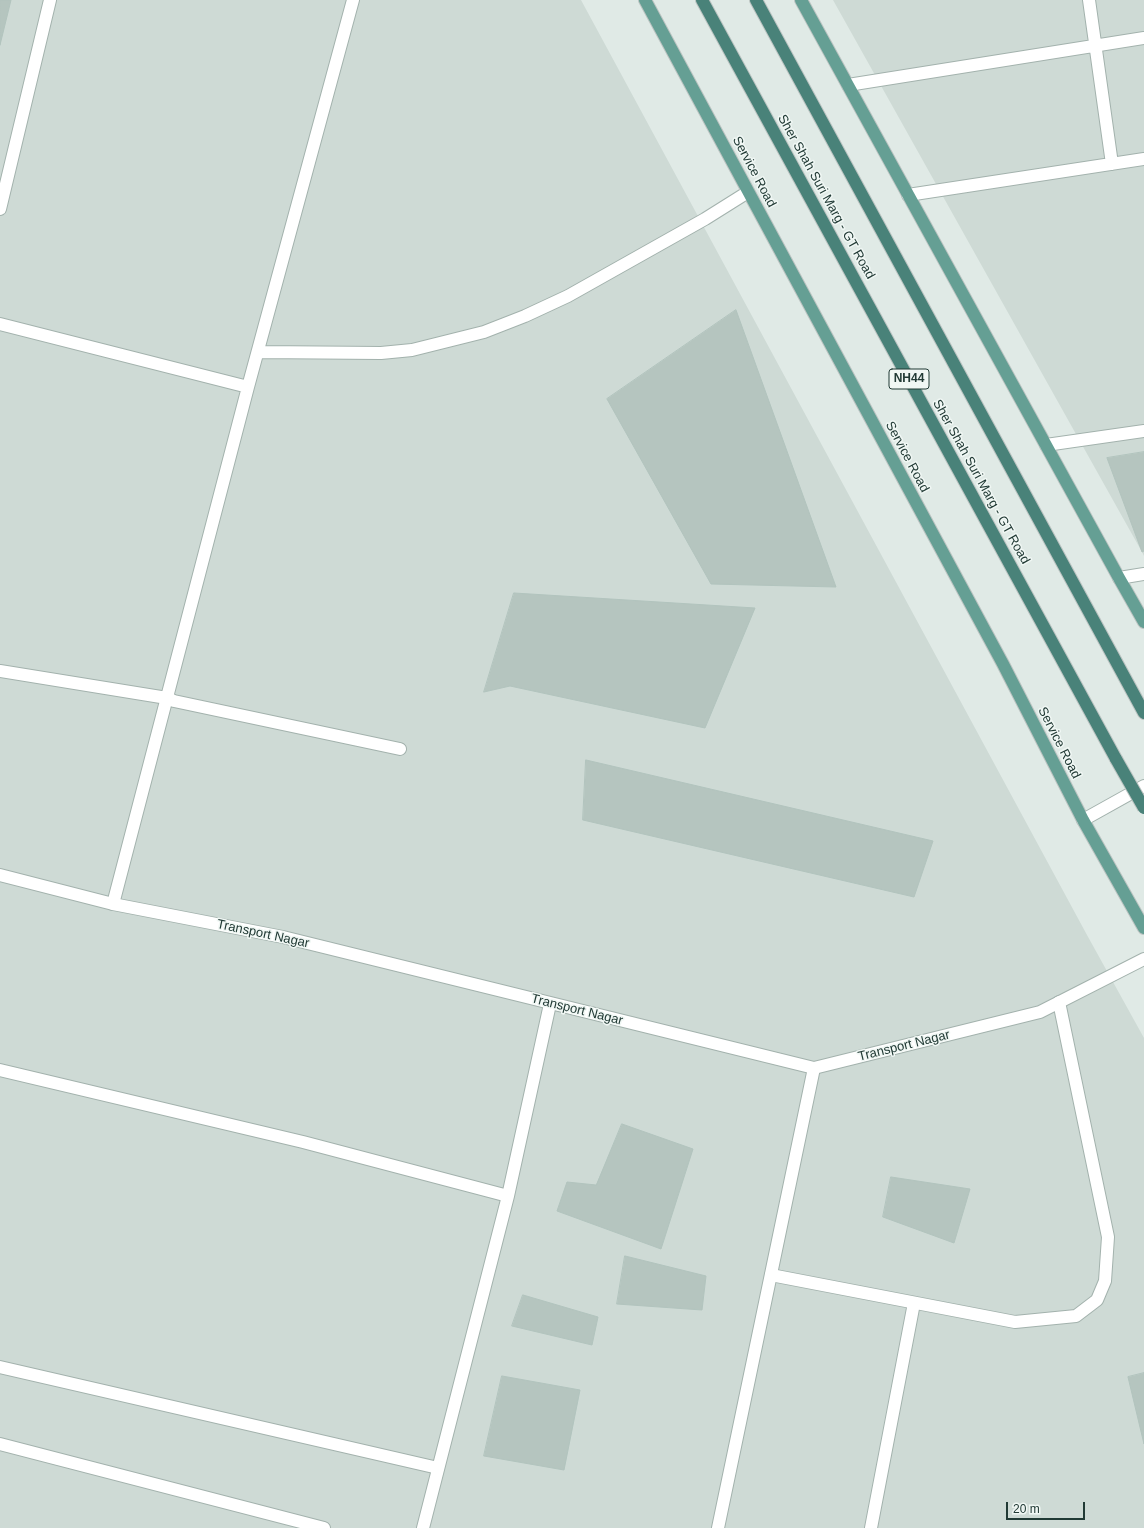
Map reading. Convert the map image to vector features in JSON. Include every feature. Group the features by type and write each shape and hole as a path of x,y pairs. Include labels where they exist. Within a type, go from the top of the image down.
{"highway":[{"name":"Sher Shah Suri Marg - GT Road","path":"702,0 1144,808"},
{"path":"756,0 1144,713"}],"main road":[{"name":"Service Road","path":"645,0 1003,664 1083,820 1144,928"},
{"path":"801,0 1144,622"}],"street":[{"path":"0,209 50,0"},
{"path":"113,904 248,387 353,0"},
{"path":"1088,0 1112,164"},
{"path":"848,85 1144,38"},
{"path":"908,195 1144,159"},
{"path":"258,352 382,353 412,350 484,332 525,316 568,296 705,219 748,192"},
{"path":"0,324 248,387"},
{"path":"1046,445 1144,431"},
{"path":"1119,578 1144,574"},
{"path":"0,671 167,698 174,701 400,749"},
{"path":"1083,820 1144,786"},
{"name":"Transport Nagar","path":"0,875 113,904 283,937 814,1068 1040,1012 1144,958"},
{"path":"771,1275 1015,1322 1076,1316 1097,1300 1105,1281 1108,1237 1060,1002"},
{"path":"423,1528 508,1196 550,1004"},
{"path":"718,1528 814,1068"},
{"path":"0,1070 303,1142 508,1196"},
{"path":"871,1528 914,1303"},
{"path":"0,1367 438,1468"},
{"path":"0,1444 324,1528"}],"shaded area":[{"path":"0,0 581,0 1144,1038 1144,1528 0,1528"},
{"path":"833,0 1144,0 1144,556 1142,552"}],"building":[{"path":"0,0 11,0 0,45"},
{"path":"736,310 836,587 711,584 607,399"},
{"path":"1144,452 1144,551 1142,552 1107,458"},
{"path":"514,593 755,608 705,728 510,686 484,692"},
{"path":"586,760 933,841 914,897 583,820"},
{"path":"622,1124 693,1149 661,1249 557,1211 567,1182 596,1185"},
{"path":"891,1177 970,1189 954,1243 883,1217"},
{"path":"625,1256 706,1276 702,1310 617,1304"},
{"path":"523,1295 598,1317 592,1345 512,1326"},
{"path":"1144,1373 1144,1444 1128,1377"},
{"path":"502,1376 580,1390 564,1470 484,1456"}]}
